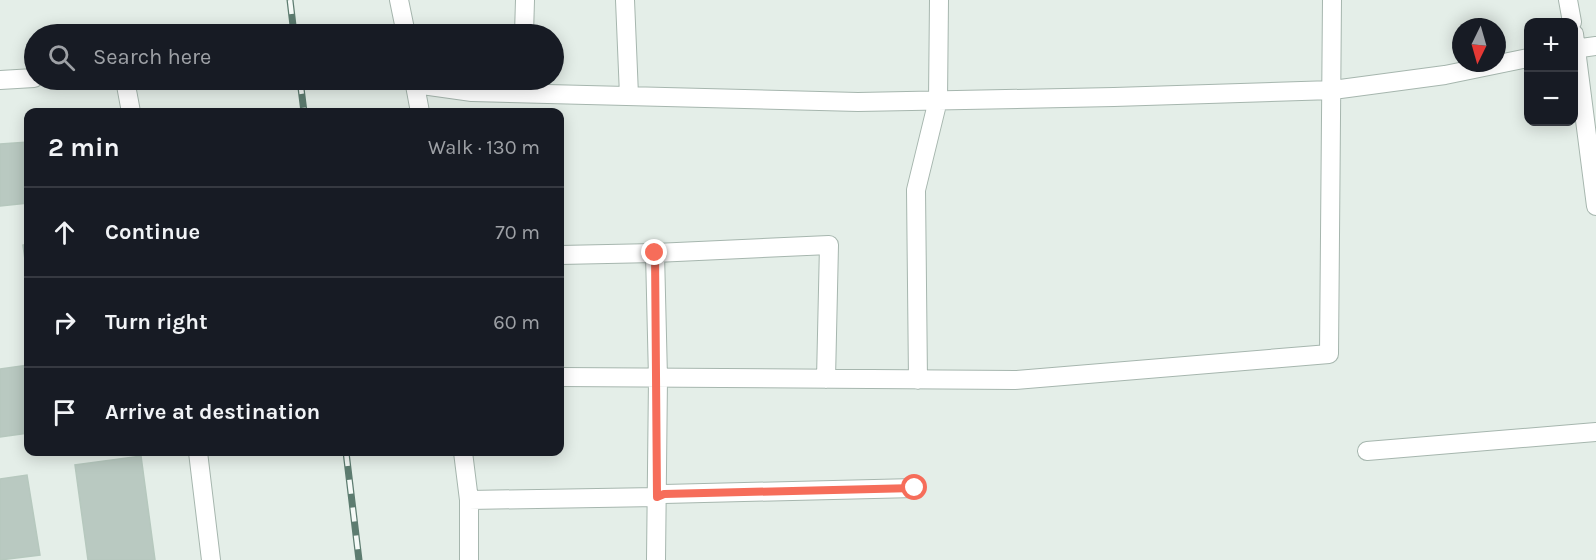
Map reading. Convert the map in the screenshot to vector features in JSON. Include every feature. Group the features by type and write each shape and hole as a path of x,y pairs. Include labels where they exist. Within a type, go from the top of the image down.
{"street":[{"path":"399,0 404,24"},
{"path":"524,24 525,0"},
{"path":"625,0 629,95"},
{"path":"918,380 916,190 939,100 939,0"},
{"path":"564,377 1015,380 1329,354 1332,0"},
{"path":"1568,0 1571,18"},
{"path":"1578,44 1596,46"},
{"path":"564,89 629,95 858,102 1333,90 1445,75 1524,59"},
{"path":"1578,72 1596,206"},
{"path":"0,80 24,79"},
{"path":"127,90 130,108"},
{"path":"416,90 419,108"},
{"path":"461,90 472,92 489,90"},
{"path":"564,255 829,245 826,379"},
{"path":"655,253 658,378 656,560"},
{"path":"1367,451 1596,432"},
{"path":"198,456 211,560"},
{"path":"464,456 469,500 469,560"},
{"path":"469,500 657,497 664,494 915,488"}],"building":[{"path":"24,142 24,203 0,206 0,144"},
{"path":"24,366 24,434 0,437 0,369"},
{"path":"141,456 155,560 88,560 75,465"},
{"path":"27,475 40,555 0,560 0,479"}],"railway":[{"path":"290,0 293,24"},
{"path":"301,90 304,108"},
{"path":"346,456 359,560"}],"route":[{"path":"655,253 658,378 657,497 664,494 915,488"}]}
